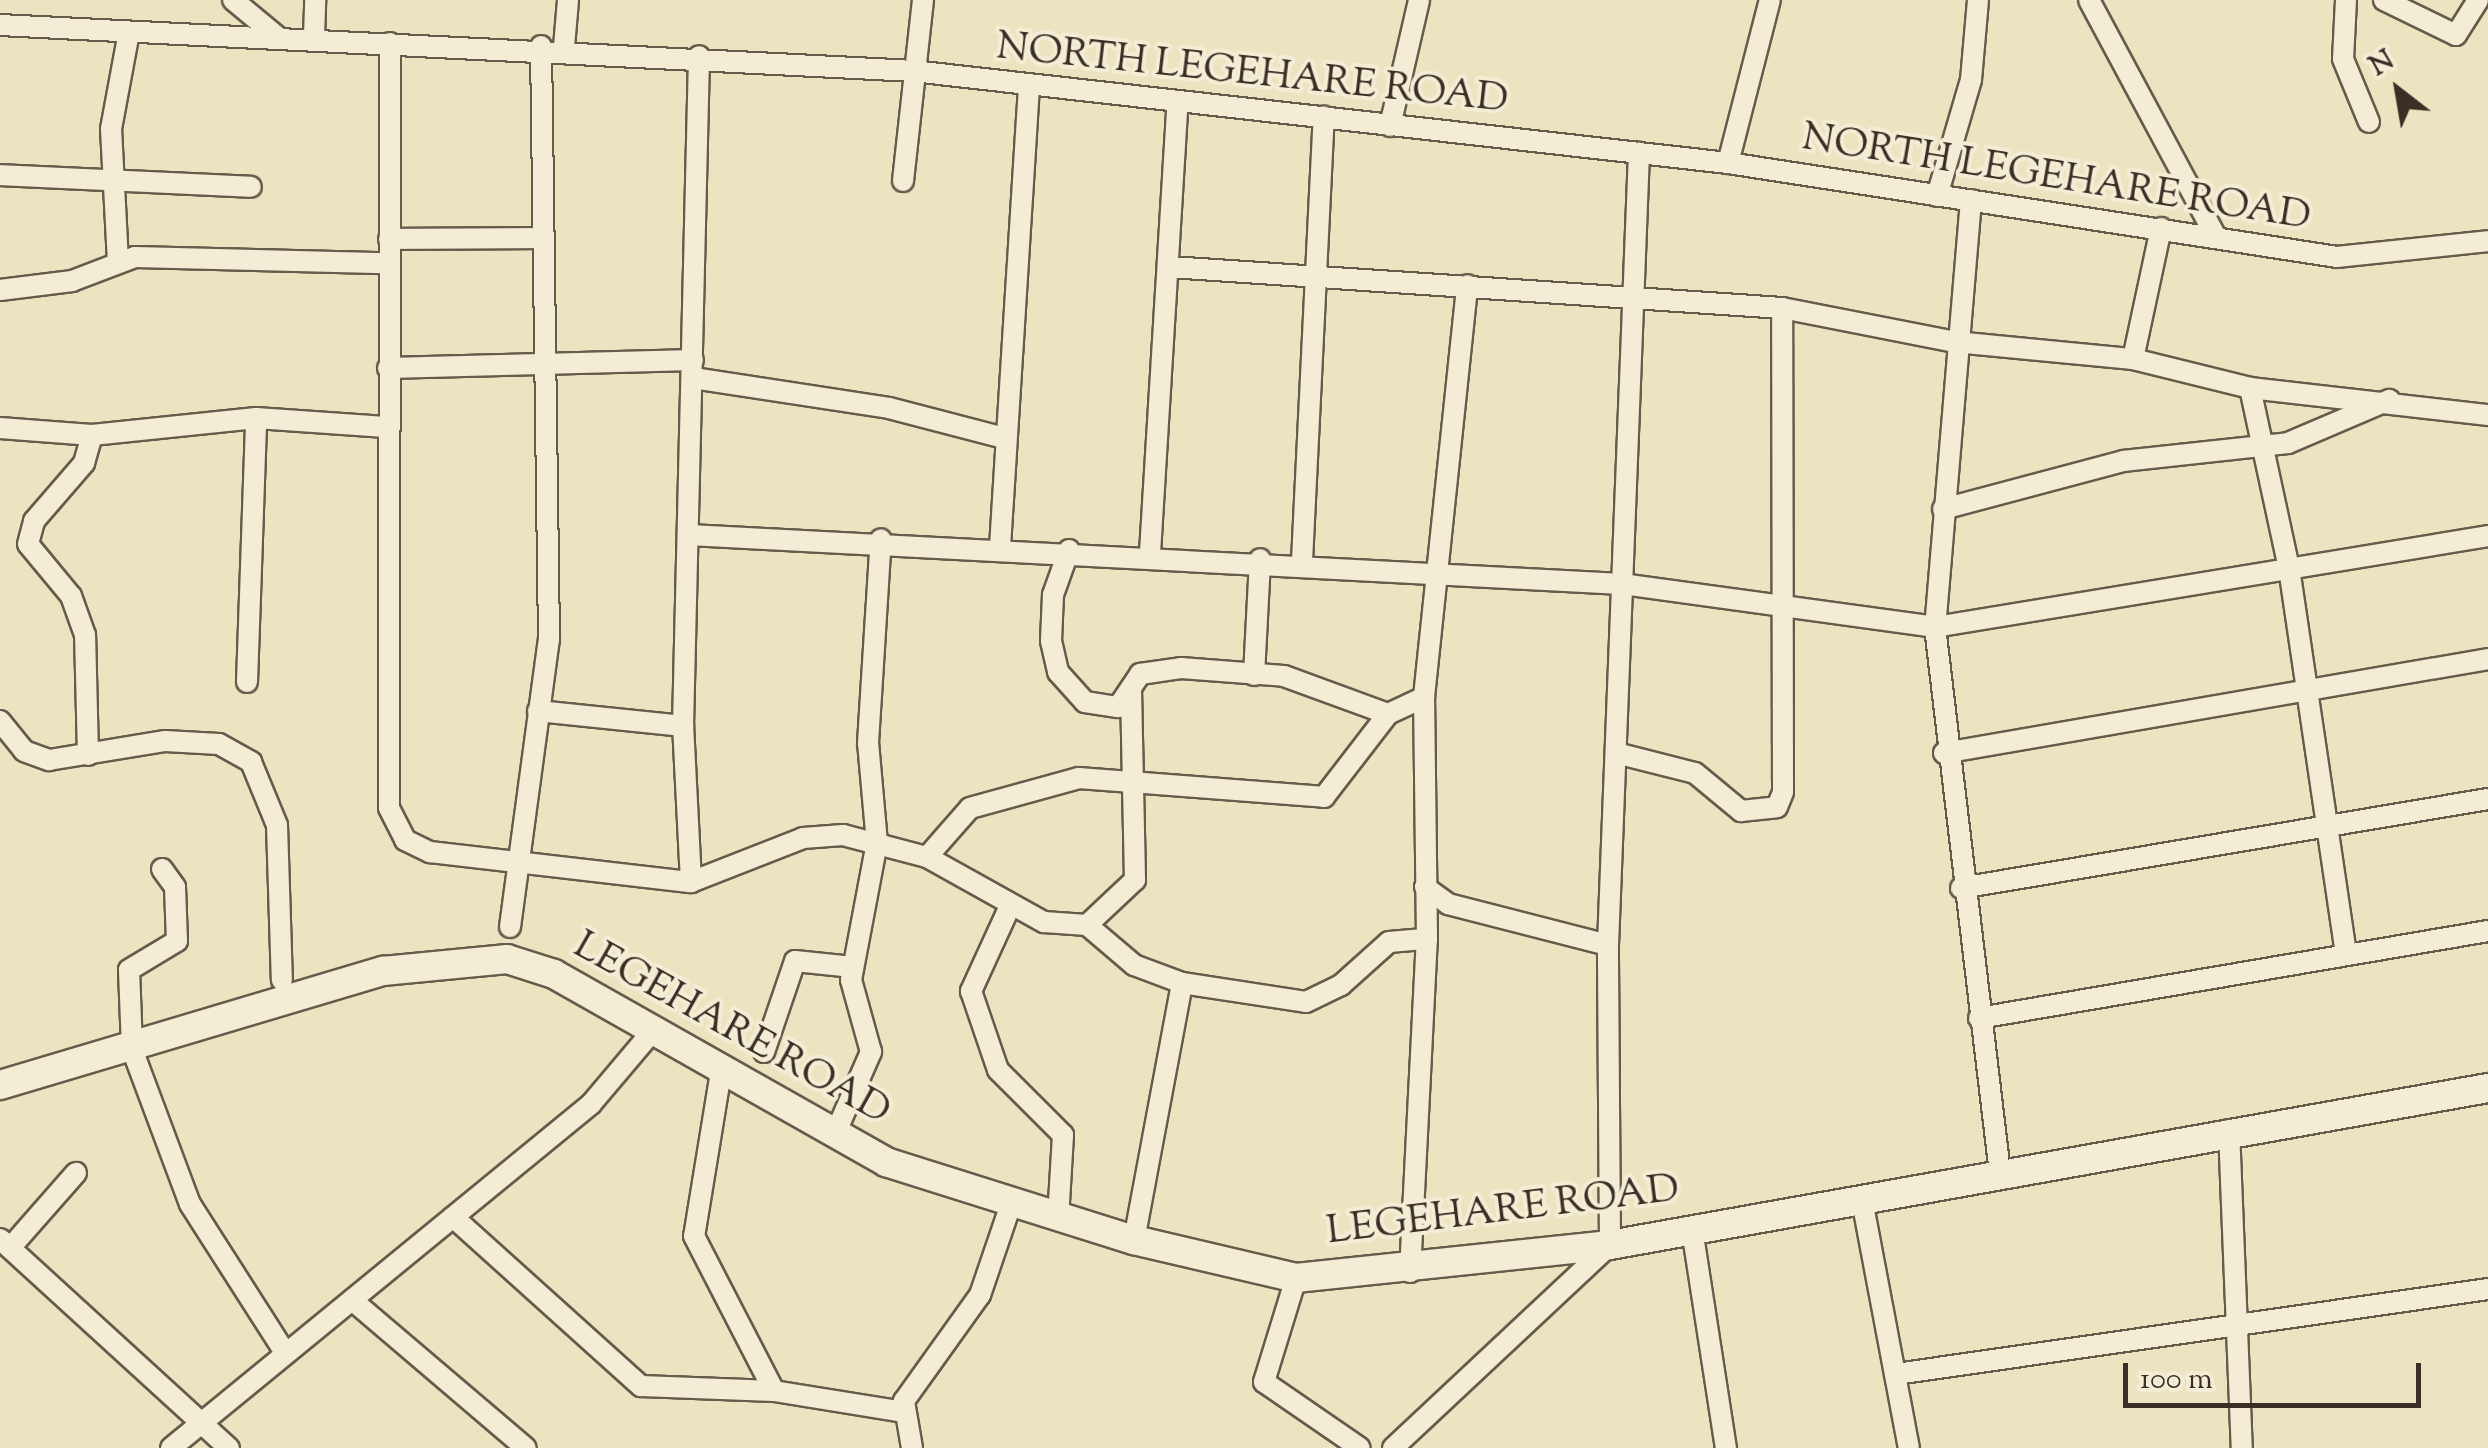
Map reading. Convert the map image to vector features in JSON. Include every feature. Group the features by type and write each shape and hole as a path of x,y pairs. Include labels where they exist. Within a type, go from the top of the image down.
{"main road":[{"name":"LEGEHARE ROAD","path":"283,996 383,971 507,959 554,974 651,1033 834,1134 1011,1204 1134,1240 1296,1278 1410,1272 1610,1246 2230,1130 2488,1088"},
{"path":"0,1086 132,1049 283,996"}],"street":[{"path":"233,0 279,38"},
{"path":"314,36 316,0"},
{"path":"564,47 568,0"},
{"path":"903,182 922,0"},
{"path":"1390,126 1419,0"},
{"path":"1728,163 1770,0"},
{"path":"1937,196 1971,80 1978,0"},
{"path":"2089,0 2215,235"},
{"path":"2346,0 2343,60 2369,122"},
{"path":"2384,0 2456,35 2478,0"},
{"name":"NORTH LEGEHARE ROAD","path":"0,25 128,37 314,36 390,43 564,47 913,71 1176,107 1324,117 1728,163 2385,259 2488,241"},
{"path":"118,262 111,129 128,37"},
{"path":"390,43 386,262 389,808 420,848 580,874 690,882 818,834 877,843 927,857 1044,922 1087,924 1134,965 1182,982 1306,1002 1341,985 1389,942 1427,939"},
{"path":"510,926 521,864 550,569 540,365 542,46"},
{"path":"690,882 683,726 698,56"},
{"path":"1000,547 1004,438 1030,88"},
{"path":"1150,553 1170,267 1176,107"},
{"path":"1302,561 1324,117"},
{"path":"1392,1448 1610,1246 1608,945 1622,584 1627,293 1639,153"},
{"path":"0,175 251,187"},
{"path":"1971,200 1956,342 1935,627 1944,753 1960,888 2000,1173"},
{"path":"2133,359 2161,228"},
{"path":"388,239 540,238"},
{"path":"0,290 38,290 118,262 386,262"},
{"path":"1170,267 1627,293 1782,308 1956,342 2133,359 2250,388 2390,399 2488,415"},
{"path":"1410,1272 1427,939 1424,698 1467,285"},
{"path":"1616,753 1695,773 1741,810 1777,807 1782,308"},
{"path":"388,368 540,365 693,369 889,408 1004,438"},
{"path":"2250,388 2288,568 2302,696 2328,824 2345,948"},
{"path":"1942,509 2123,461 2323,434 2390,399"},
{"path":"0,428 92,435 256,418 386,427"},
{"path":"247,682 256,418"},
{"path":"88,755 85,635 72,596 28,535 84,463 92,435"},
{"path":"688,534 881,539 1260,558 1622,584 1935,627 2488,536"},
{"path":"834,1134 871,1052 853,968 877,843 868,743 881,539"},
{"path":"1069,550 1053,595 1058,672 1086,702 1107,710 1155,668 1284,676 1388,714"},
{"path":"1254,675 1260,558"},
{"path":"1944,753 2302,696 2488,659"},
{"path":"1087,924 1135,880 1138,780 1131,690"},
{"path":"927,857 970,808 993,798 1079,778 1324,797 1388,714 1424,698"},
{"path":"538,710 683,726"},
{"path":"0,721 24,751 49,760 165,741 219,744 250,762 277,825 283,996"},
{"path":"1960,888 2488,799"},
{"path":"162,869 175,887 177,941 129,970 132,1049 190,1204 284,1350"},
{"path":"1425,888 1448,904 1608,945"},
{"path":"1010,906 972,978 976,1024 998,1070 1063,1135 1058,1218"},
{"path":"1978,1018 2345,948 2488,931"},
{"path":"764,1052 795,961 853,968"},
{"path":"1134,1240 1182,982"},
{"path":"171,1448 284,1350 352,1300 591,1104 651,1033"},
{"path":"721,1072 694,1236 774,1391"},
{"path":"2230,1130 2240,1322 2232,1355 2242,1448"},
{"path":"76,1173 5,1244 229,1448"},
{"path":"1862,1200 1909,1448"},
{"path":"912,1448 903,1412 932,1352 980,1296 1011,1204"},
{"path":"453,1217 640,1386 774,1391 903,1412"},
{"path":"1692,1229 1726,1448"},
{"path":"1296,1278 1264,1382 1360,1448"},
{"path":"1896,1374 2488,1289"},
{"path":"352,1300 526,1448"}]}
